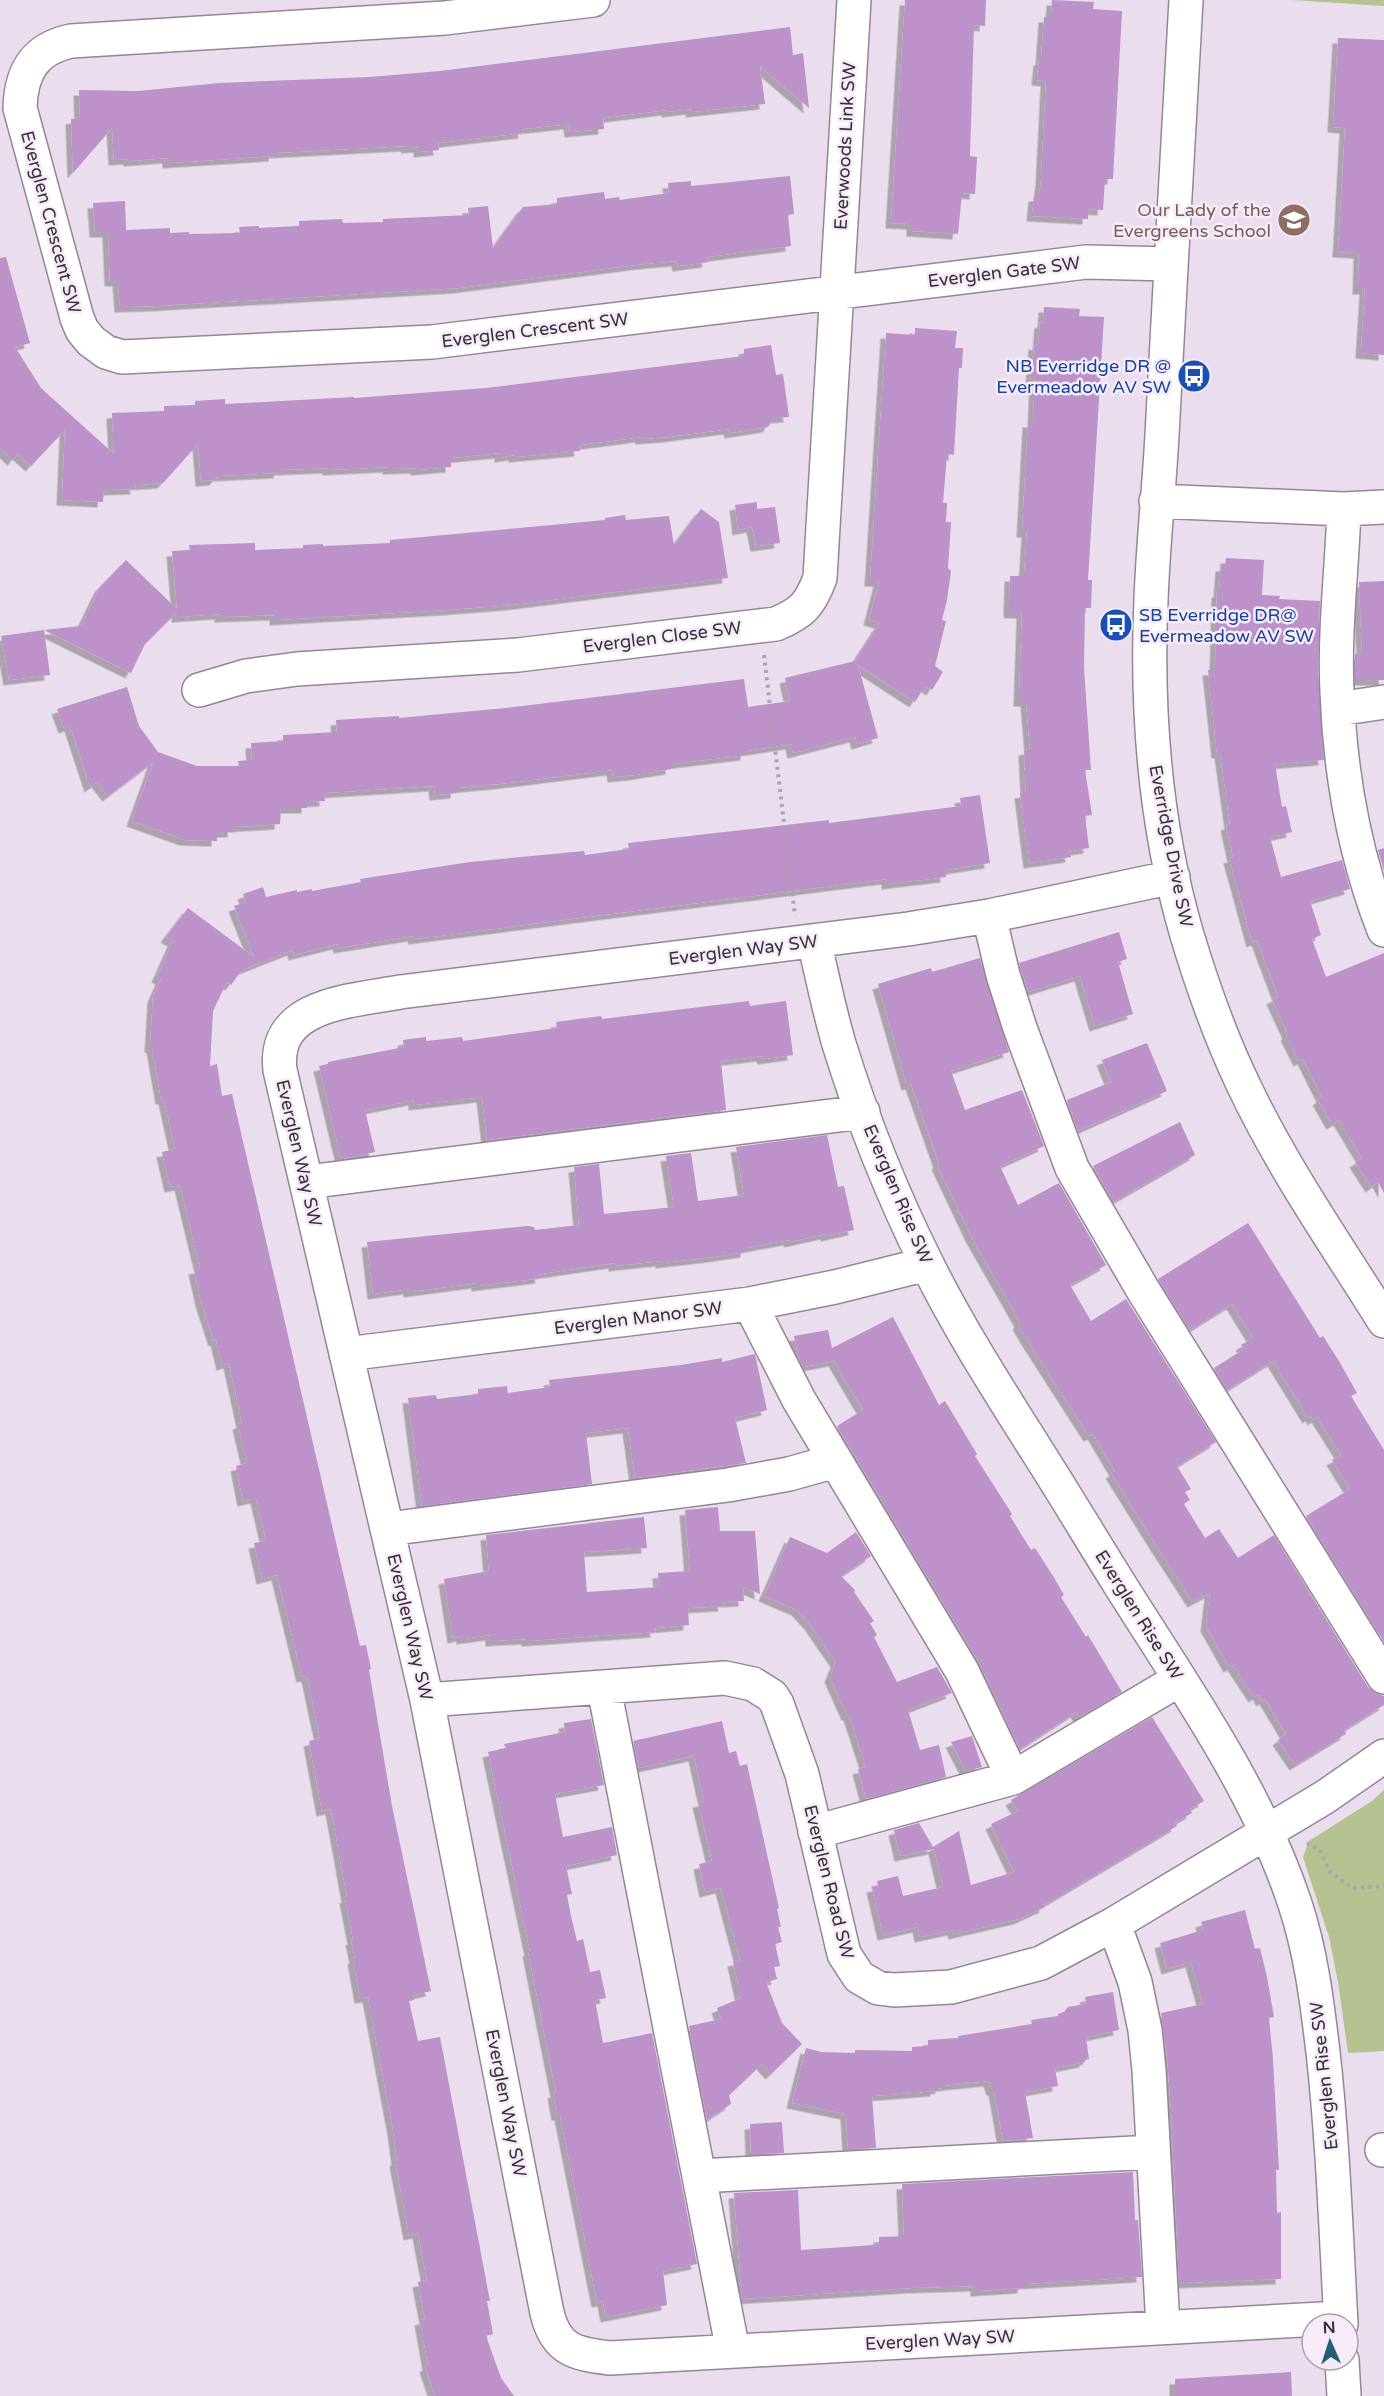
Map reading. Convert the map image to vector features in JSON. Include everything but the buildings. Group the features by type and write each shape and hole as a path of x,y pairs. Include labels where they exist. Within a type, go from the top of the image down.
{"street":[{"name":"Everglen Crescent SW","path":"593,0 445,18 71,41 55,44 40,54 27,71 21,87 20,108 59,256 82,330 98,346 122,357 278,351 432,342 836,293"},
{"name":"Everwoods Link SW","path":"836,293 854,0"},
{"name":"Everridge Drive SW","path":"1186,0 1149,656 1152,739 1160,810 1186,933 1242,1083 1272,1140 1384,1321"},
{"name":"Everglen Gate SW","path":"836,293 1086,262 1171,264"},
{"name":"Everglen Close SW","path":"199,690 246,676 297,669 518,655 760,624 776,624 798,613 810,602 820,578 836,293"},
{"path":"1156,501 1344,509 1384,507"},
{"path":"1344,509 1338,624 1338,709 1342,757 1351,814 1363,863 1384,930"},
{"path":"1338,709 1384,702"},
{"name":"Everglen Way SW","path":"1173,877 989,916 806,942 400,992 320,1009 307,1014 295,1021 287,1031 278,1056 427,1700 550,2326 558,2339 570,2350 585,2355 610,2358 1163,2327 1300,2322"},
{"path":"989,916 1003,975 1020,1028 1072,1168 1143,1290 1384,1677"},
{"name":"Everglen Rise SW","path":"806,942 863,1112 896,1198 927,1264 979,1358 1180,1679 1239,1779 1266,1832 1294,1902 1308,1951 1318,2005 1330,2126 1340,2312"},
{"path":"306,1182 863,1112"},
{"name":"Everglen Manor SW","path":"346,1354 750,1304 835,1287 927,1264"},
{"path":"750,1304 799,1400 962,1671 1012,1778"},
{"path":"388,1529 728,1485 789,1474 835,1461"},
{"name":"Everglen Road SW","path":"427,1700 725,1678 741,1680 764,1691 772,1696 801,1774 844,1954 860,1977 878,1988 894,1990 951,1987 1041,1963 1114,1924 1325,1797 1384,1756"},
{"path":"815,1832 1012,1778 1180,1679"},
{"path":"604,1688 734,2351"},
{"path":"1114,1924 1136,1982 1145,2030 1163,2327"},
{"path":"699,2176 1153,2152"},
{"path":"1343,2372 1344,2396"}],"path":[{"path":"760,624 806,942"},
{"path":"1266,1832 1302,1841 1320,1850 1330,1872 1353,1888 1384,1886"}],"green space":[{"path":"1292,0 1384,0 1384,6"},
{"path":"1384,1790 1384,2051 1348,2053 1329,1937 1303,1857 1309,1841 1372,1801"}],"place":[{"name":"Our Lady of the Evergreens School","path":"1294,220"},
{"name":"NB Everridge DR @ Evermeadow AV SW","path":"1194,376"},
{"name":"SB Everridge DR@ Evermeadow AV SW","path":"1116,625"}]}
